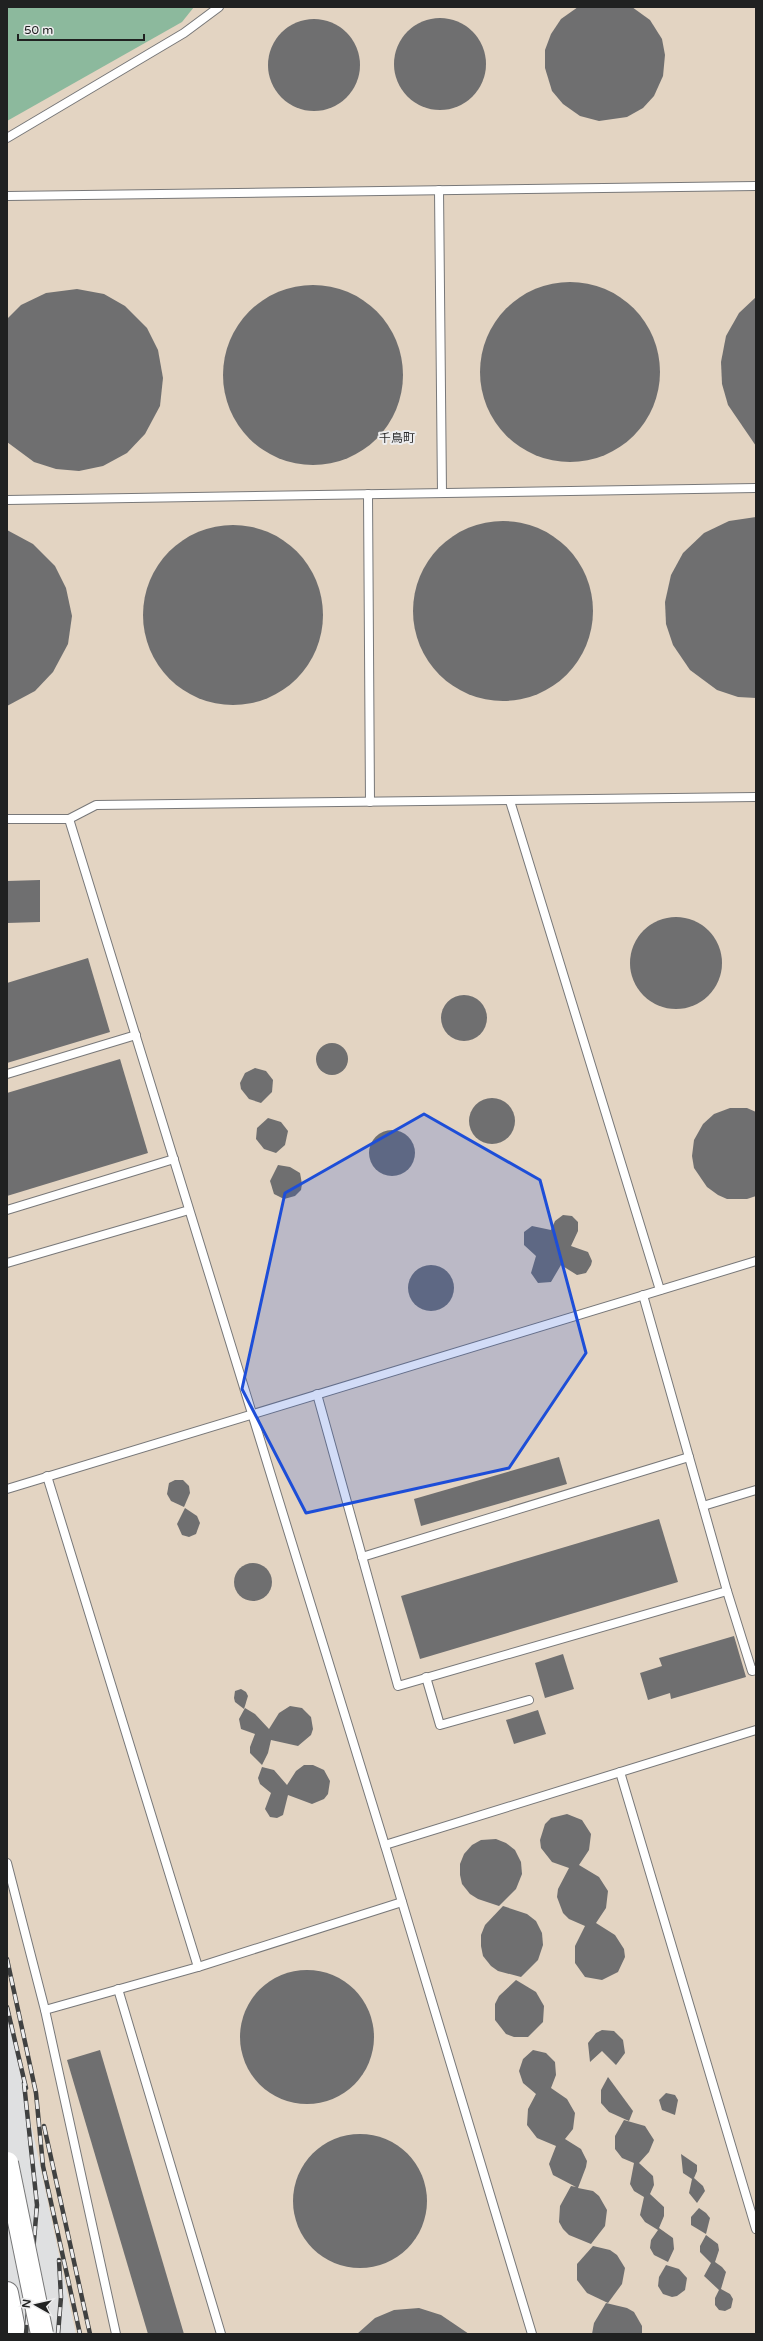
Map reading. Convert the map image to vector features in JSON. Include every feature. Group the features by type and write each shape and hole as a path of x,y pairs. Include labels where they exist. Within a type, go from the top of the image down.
{"highway":[{"path":"7,2163 42,2334"},
{"path":"7,2293 15,2334"},
{"path":"7,2321 10,2334"}],"lane":[{"path":"7,138 184,33 219,7"},
{"path":"7,196 756,186"},
{"path":"439,190 442,493"},
{"path":"7,500 756,488"},
{"path":"368,494 370,802"},
{"path":"7,819 69,819 96,805 756,797"},
{"path":"510,800 660,1290"},
{"path":"69,819 385,1845 532,2334"},
{"path":"7,1074 136,1035"},
{"path":"7,1210 174,1159"},
{"path":"7,1263 189,1210"},
{"path":"7,1489 252,1413 756,1261"},
{"path":"643,1295 727,1591 752,1671 756,1670"},
{"path":"317,1394 398,1686 727,1591"},
{"path":"362,1557 689,1457"},
{"path":"47,1476 198,1967"},
{"path":"703,1506 756,1490"},
{"path":"426,1678 440,1725 529,1700"},
{"path":"385,1845 756,1730"},
{"path":"620,1772 756,2229"},
{"path":"7,1863 45,2010 116,2334"},
{"path":"45,2010 198,1967 402,1902"},
{"path":"118,1989 221,2334"}],"highlighted area":[{"path":"424,1114 540,1180 586,1353 509,1468 306,1513 242,1389 285,1193"}],"shaded area":[{"path":"7,7 756,7 756,2334 76,2334 7,2011"}],"green space":[{"path":"7,7 194,7 182,22 7,121"}],"building":[{"path":"578,7 632,7 650,20 662,39 665,55 663,76 654,96 643,108 627,117 599,121 580,116 563,104 552,91 545,68 545,50 551,34 561,19"},
{"path":"440,18 457,22 472,32 482,47 486,64 482,81 472,96 457,106 440,110 423,106 408,96 398,81 394,64 398,47 408,32 423,22"},
{"path":"314,19 331,23 346,33 356,48 360,65 356,82 346,97 331,107 314,111 297,107 282,97 272,82 268,65 272,48 282,33 297,23"},
{"path":"561,282 579,282 604,289 620,297 634,308 645,322 653,338 660,363 660,381 653,406 645,422 634,436 620,447 596,458 579,462 561,462 544,458 520,447 500,429 495,422 484,398 480,381 480,363 484,346 495,322 513,302 520,297 544,286"},
{"path":"313,285 331,287 347,292 363,300 377,311 388,325 396,341 401,357 403,375 401,393 396,409 388,425 377,439 363,450 347,458 331,463 313,465 295,463 279,458 263,450 249,439 238,425 230,409 225,393 223,375 225,357 230,341 238,325 249,311 263,300 279,292 295,287"},
{"path":"77,289 104,294 125,306 147,328 158,350 163,378 160,406 145,434 127,453 103,466 79,471 56,469 34,462 7,442 7,319 21,305 46,293"},
{"path":"756,297 756,446 728,405 722,384 721,362 726,336 739,313"},
{"path":"756,517 756,698 738,697 717,690 690,670 673,645 666,624 665,602 671,575 683,553 704,533 729,521"},
{"path":"494,521 512,521 537,528 553,536 567,547 578,561 586,577 593,602 593,620 586,645 578,661 567,675 553,686 529,697 512,701 494,701 477,697 453,686 433,668 428,661 417,637 413,620 413,602 417,585 428,561 446,541 453,536 477,525"},
{"path":"233,525 251,527 267,532 283,540 297,551 308,565 316,581 321,597 323,615 321,633 316,649 308,665 297,679 283,690 267,698 251,703 233,705 215,703 199,698 183,690 169,679 158,665 150,649 145,633 143,615 145,597 150,581 158,565 169,551 183,540 199,532 215,527"},
{"path":"7,530 33,544 55,566 66,588 72,616 68,644 53,672 35,691 7,706"},
{"path":"40,880 40,922 7,923 7,881"},
{"path":"676,917 693,921 708,931 718,946 722,963 718,980 708,995 693,1005 676,1009 659,1005 644,995 634,980 630,963 634,946 644,931 659,921"},
{"path":"88,958 110,1032 7,1063 7,983"},
{"path":"459,995 469,995 477,999 483,1005 487,1013 487,1023 483,1031 477,1037 469,1041 459,1041 451,1037 445,1031 441,1023 441,1013 445,1005 451,999"},
{"path":"329,1043 335,1043 345,1050 348,1059 347,1065 341,1072 335,1075 329,1075 319,1068 316,1062 316,1056 323,1046"},
{"path":"120,1059 148,1153 7,1196 7,1093"},
{"path":"255,1068 266,1071 273,1080 272,1092 261,1103 249,1099 241,1089 240,1083 245,1073"},
{"path":"487,1098 497,1098 505,1102 511,1108 515,1116 515,1126 511,1134 505,1140 497,1144 487,1144 479,1140 473,1134 469,1126 469,1116 473,1108 479,1102"},
{"path":"730,1108 747,1108 756,1112 756,1196 747,1199 727,1199 718,1195 707,1187 694,1168 692,1156 694,1140 703,1124 714,1114"},
{"path":"268,1118 281,1122 288,1131 285,1145 276,1153 264,1149 256,1139 257,1128"},
{"path":"387,1130 397,1130 405,1134 411,1140 415,1148 415,1158 411,1166 405,1172 397,1176 387,1176 379,1172 373,1166 369,1158 369,1148 373,1140 379,1134"},
{"path":"278,1165 290,1167 300,1173 302,1184 301,1190 295,1196 284,1199 274,1194 270,1181"},
{"path":"563,1215 572,1216 578,1222 578,1231 571,1246 588,1252 592,1261 591,1265 586,1273 577,1275 561,1265 551,1282 538,1283 531,1273 536,1256 524,1245 524,1232 532,1226 551,1230 555,1221"},
{"path":"426,1265 436,1265 444,1269 450,1275 454,1283 454,1293 450,1301 444,1307 436,1311 426,1311 418,1307 412,1301 408,1293 408,1283 412,1275 418,1269"},
{"path":"559,1457 567,1484 421,1526 414,1499"},
{"path":"175,1480 183,1480 189,1486 190,1493 184,1507 171,1501 167,1494 169,1483"},
{"path":"185,1508 197,1516 200,1523 196,1534 189,1537 182,1535 177,1524"},
{"path":"659,1519 678,1582 420,1659 401,1596"},
{"path":"249,1563 257,1563 267,1568 271,1575 271,1589 267,1596 257,1601 249,1601 239,1596 237,1593 234,1586 234,1578 239,1568 242,1566"},
{"path":"734,1636 746,1677 671,1699 670,1693 648,1700 640,1673 662,1666 659,1658"},
{"path":"563,1654 574,1689 545,1698 535,1663"},
{"path":"241,1689 246,1692 248,1696 244,1709 235,1702 234,1698 235,1691"},
{"path":"290,1706 302,1708 311,1717 313,1729 311,1735 298,1746 271,1740 268,1753 262,1765 250,1753 250,1747 255,1734 241,1729 239,1719 245,1708 255,1714 269,1729 279,1713"},
{"path":"538,1710 546,1734 514,1744 506,1720"},
{"path":"304,1765 313,1765 324,1770 330,1781 328,1794 324,1799 312,1804 288,1795 283,1815 277,1818 270,1817 265,1809 271,1793 260,1784 258,1778 262,1767 274,1770 287,1785 296,1771"},
{"path":"567,1814 582,1820 591,1834 589,1850 579,1865 599,1877 608,1891 606,1908 596,1923 615,1935 624,1949 625,1957 618,1972 602,1980 585,1977 575,1963 575,1946 585,1926 569,1919 563,1913 557,1897 558,1889 569,1868 552,1862 541,1848 540,1840 545,1824 551,1818"},
{"path":"496,1839 506,1843 515,1850 521,1862 522,1874 516,1889 499,1906 478,1899 470,1894 462,1884 460,1875 460,1864 464,1854 472,1845 481,1840"},
{"path":"503,1906 527,1914 536,1921 542,1933 543,1945 538,1960 521,1977 498,1971 491,1966 483,1956 481,1935 485,1925"},
{"path":"314,1970 339,1978 350,1985 359,1994 369,2011 373,2024 373,2050 369,2063 359,2080 350,2089 333,2099 320,2103 300,2104 275,2096 264,2089 255,2080 245,2063 241,2050 240,2030 248,2005 255,1994 264,1985 281,1975 294,1971"},
{"path":"516,1980 536,1992 544,2006 543,2022 528,2037 514,2037 506,2034 495,2020 495,2004 499,1996"},
{"path":"602,2030 614,2031 623,2040 625,2053 616,2065 602,2051 590,2062 588,2043 596,2033"},
{"path":"100,2050 184,2334 148,2334 67,2060"},
{"path":"533,2050 546,2053 555,2062 556,2075 551,2088 567,2099 575,2113 573,2129 565,2139 581,2149 587,2161 578,2188 593,2191 599,2196 607,2210 605,2226 591,2244 569,2235 559,2222 560,2206 571,2186 576,2187 553,2175 549,2164 556,2146 537,2138 527,2125 528,2109 536,2094 523,2083 519,2071 523,2059"},
{"path":"608,2077 633,2111 629,2121 609,2112 601,2103 601,2090"},
{"path":"666,2093 675,2095 678,2100 675,2115 662,2110 659,2100"},
{"path":"624,2120 645,2126 654,2140 649,2152 639,2163 653,2176 654,2185 650,2194 664,2207 664,2216 659,2228 673,2238 674,2249 668,2262 654,2255 650,2248 651,2240 658,2230 645,2222 640,2215 644,2197 634,2191 630,2184 634,2163 622,2158 615,2149 615,2136"},
{"path":"367,2134 392,2142 403,2149 412,2158 422,2175 426,2188 426,2214 422,2227 412,2244 403,2253 386,2263 373,2267 353,2268 328,2260 317,2253 308,2244 298,2227 294,2214 293,2194 301,2169 308,2158 317,2149 334,2139 347,2135"},
{"path":"681,2154 697,2165 697,2171 694,2178 703,2186 705,2191 697,2203 689,2193 692,2179 683,2173"},
{"path":"699,2208 710,2218 706,2234 691,2225 691,2217"},
{"path":"706,2235 718,2244 719,2250 715,2262 726,2272 721,2289 730,2294 733,2299 731,2308 725,2311 719,2310 715,2305 715,2298 719,2290 704,2276 711,2263 700,2252 700,2246"},
{"path":"593,2246 610,2250 617,2255 625,2268 622,2284 608,2303 587,2293 577,2280 577,2264"},
{"path":"666,2265 679,2269 687,2278 685,2290 677,2296 672,2297 663,2294 658,2286 659,2277"},
{"path":"606,2303 627,2308 634,2312 642,2326 642,2334 592,2334 594,2323"},
{"path":"419,2308 441,2315 469,2334 357,2334 375,2318 394,2310"}],"railway":[{"path":"7,1959 36,2093 43,2166 80,2334"},
{"path":"7,2007 26,2088"},
{"path":"24,2083 37,2205 26,2334"},
{"path":"44,2126 90,2334"},
{"path":"58,2334 61,2297 59,2260"}],"district":[{"name":"千鳥町","path":"397,438"}]}
